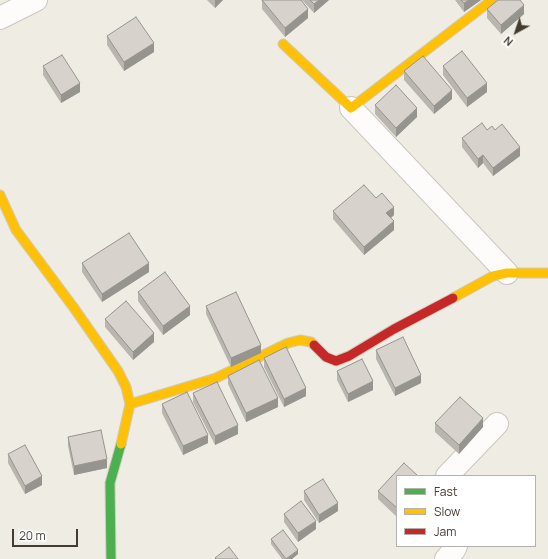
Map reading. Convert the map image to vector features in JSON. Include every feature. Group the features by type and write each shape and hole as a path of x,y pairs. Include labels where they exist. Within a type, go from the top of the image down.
{"street":[{"path":"0,18 36,0"},
{"path":"351,108 492,0"},
{"path":"283,44 351,108 507,273"},
{"path":"0,195 13,231 74,308 118,371 126,387 130,404 110,483 111,559"},
{"path":"130,404 216,378 288,343 300,340 311,342 326,357 336,361 349,356 394,329 493,276 507,273 548,273"},
{"path":"448,475 497,424"},
{"path":"446,559 455,547"}],"building":[{"path":"262,0 301,0 308,9 285,28"},
{"path":"310,0 319,0 314,4"},
{"path":"461,0 469,0 464,3"},
{"path":"498,0 520,0 524,5 501,25 487,9"},
{"path":"136,17 154,43 124,62 107,36"},
{"path":"462,51 487,83 467,98 443,66"},
{"path":"62,55 80,83 61,95 43,66"},
{"path":"423,56 452,90 434,106 404,71"},
{"path":"396,85 417,108 396,128 375,105"},
{"path":"482,123 487,130 492,126 495,130 502,124 520,147 493,168 483,155 478,159 462,138"},
{"path":"364,185 376,198 382,193 394,207 386,213 394,221 364,247 333,211"},
{"path":"129,233 149,263 102,294 82,263"},
{"path":"165,272 190,306 163,326 138,292"},
{"path":"236,292 261,345 231,358 206,306"},
{"path":"126,301 154,333 133,352 105,319"},
{"path":"403,337 421,375 395,388 376,350"},
{"path":"286,347 306,388 284,399 264,358"},
{"path":"362,359 373,381 348,394 337,371"},
{"path":"259,360 278,398 246,413 228,376"},
{"path":"217,382 238,425 215,436 193,393"},
{"path":"187,392 208,435 183,446 162,404"},
{"path":"460,397 483,418 459,445 435,423"},
{"path":"101,430 107,459 74,466 68,437"},
{"path":"25,445 42,476 25,486 8,454"},
{"path":"404,463 417,475 396,475 396,507 378,491"},
{"path":"323,479 338,503 319,515 304,491"},
{"path":"301,501 316,521 298,533 284,514"},
{"path":"283,530 298,550 286,559 271,539"},
{"path":"229,547 238,559 215,558"}],"traffic: fast":[{"path":"111,559 110,483 121,444"}],"traffic: slow":[{"path":"283,44 351,108 492,0"},
{"path":"0,195 16,230 74,308 118,371 126,387 130,404 121,444"},
{"path":"453,298 493,276 507,273 548,273"},
{"path":"130,404 216,378 288,343 300,340 311,342 314,345"}],"traffic: jam":[{"path":"314,345 326,357 336,361 349,356 394,329 453,298"}]}
